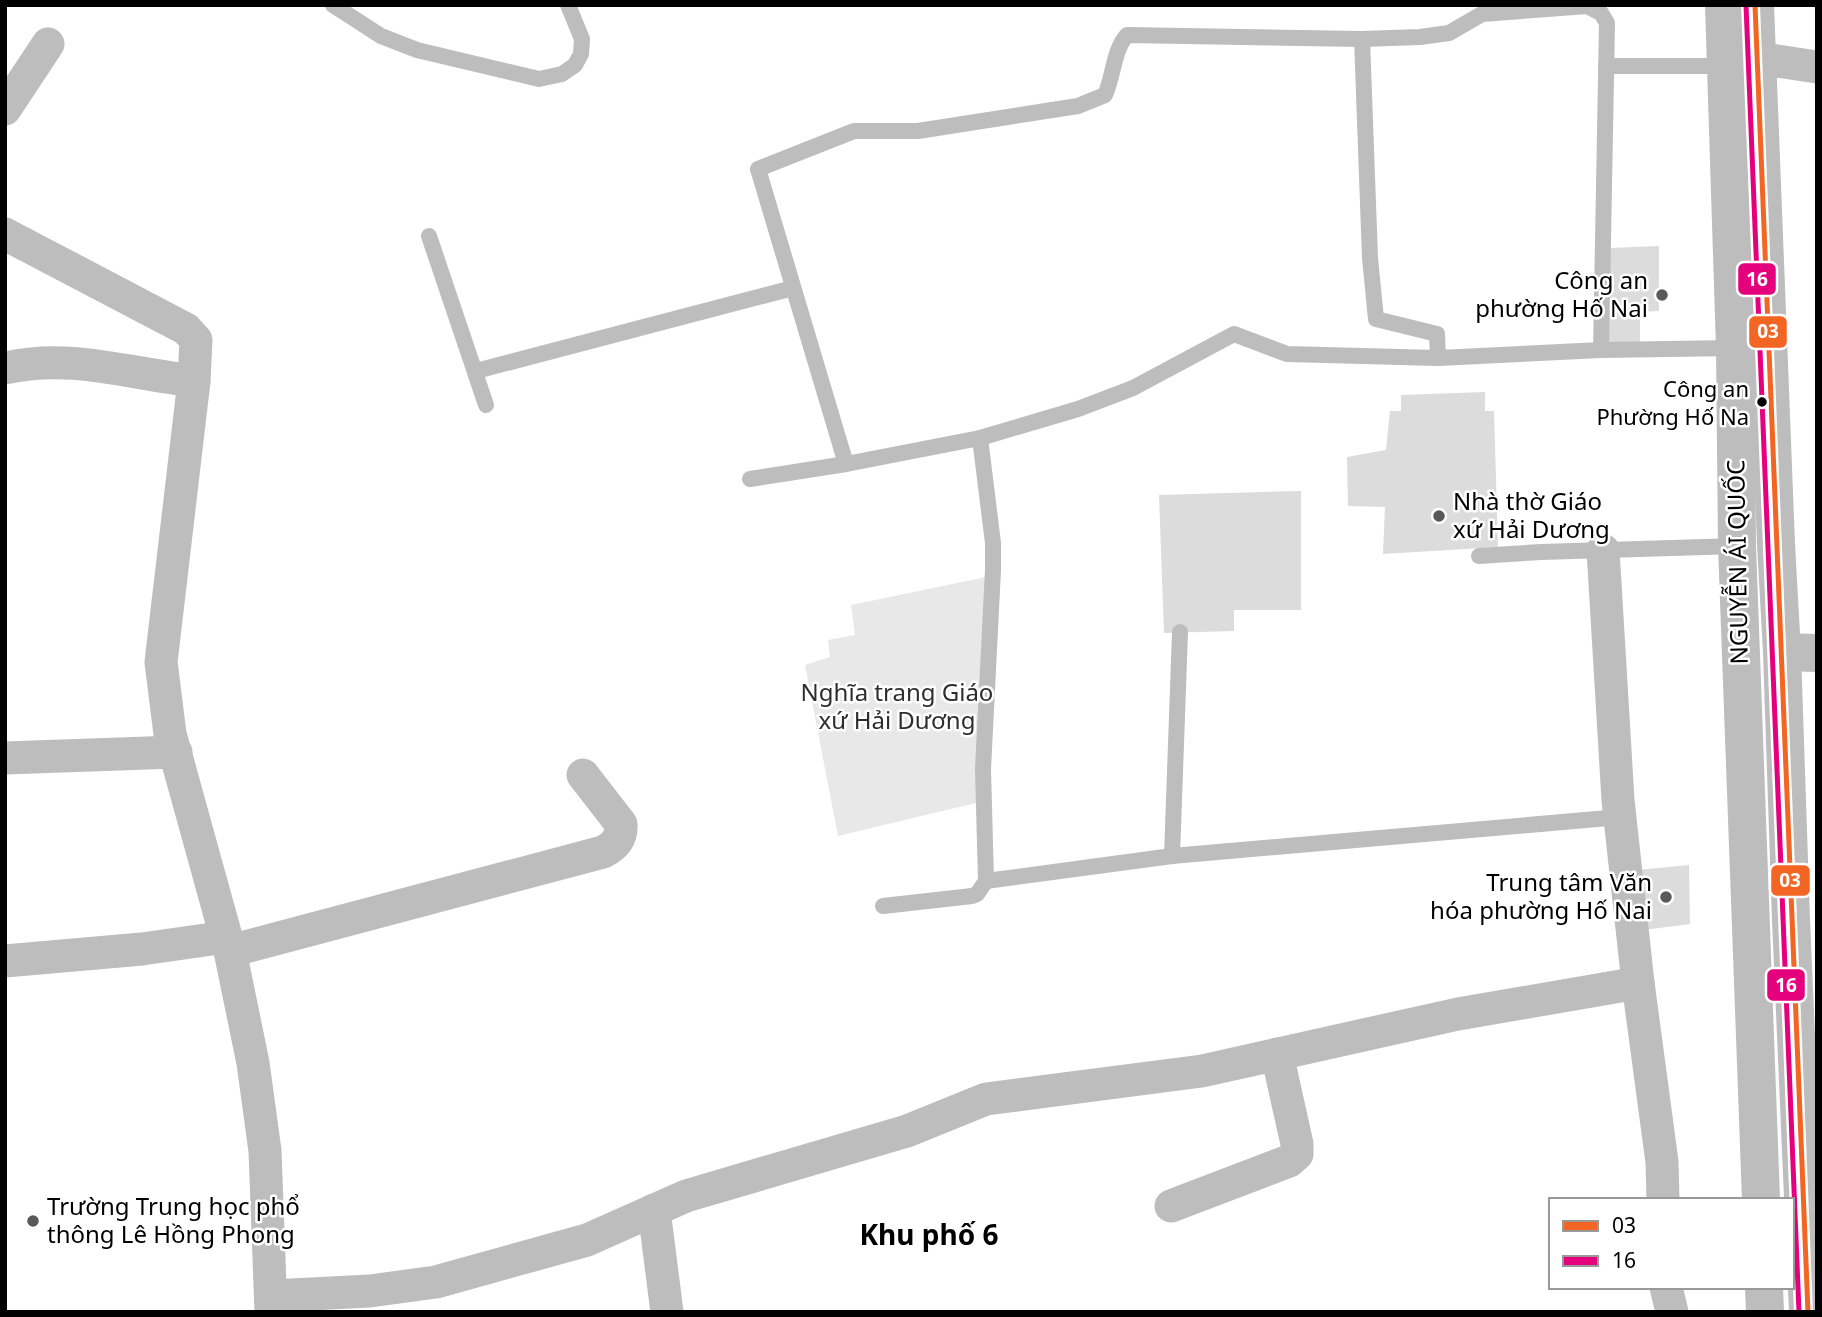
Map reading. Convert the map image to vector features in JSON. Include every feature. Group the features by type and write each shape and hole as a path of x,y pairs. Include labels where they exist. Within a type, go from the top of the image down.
{"main road":[{"name":"NGUYỄN ÁI QUỐC","path":"1724,5 1741,62 1775,530 1799,653 1789,866 1805,974 1810,1198 1808,1312"},
{"name":"NGUYỄN ÁI QUỐC","path":"1755,5 1741,62 1735,348 1737,546 1761,1198"},
{"path":"1748,869 1789,866"},
{"path":"1764,1289 1765,1312"}],"street":[{"path":"5,109 48,44"},
{"path":"1741,62 1817,67"},
{"path":"5,234 186,329 196,341 194,381 161,662 170,734 228,944 253,1063 265,1151 272,1304 436,1282 587,1240 686,1196 907,1131 986,1099 1202,1071 1458,1014 1638,983"},
{"path":"5,368 67,361 194,381"},
{"path":"1603,550 1620,817 1638,983 1662,1162 1663,1198"},
{"path":"5,758 176,752"},
{"path":"5,961 228,944 603,852 616,845 621,824 583,775"},
{"path":"1171,1206 1289,1161 1297,1154 1277,1054"},
{"path":"654,1210 667,1312"},
{"path":"1666,1289 1672,1312"}],"lane":[{"path":"333,5 382,36 417,50 539,79 562,74 575,65 581,54 582,39 568,5"},
{"path":"846,464 758,169 855,131 918,131 1078,106 1105,95 1112,79 1118,44 1127,34 1362,39 1420,37 1449,33 1482,14 1587,6 1601,13 1608,23 1601,350"},
{"path":"1362,39 1370,258 1376,319 1437,334 1438,358"},
{"path":"1606,66 1741,62"},
{"path":"429,236 486,405"},
{"path":"475,371 793,288"},
{"path":"750,479 980,438 1078,410 1133,387 1234,334 1287,354 1438,358 1601,350 1735,348"},
{"path":"883,906 972,896 977,894 986,881 983,769 993,543 980,438"},
{"path":"1479,556 1737,546"},
{"path":"1172,856 1180,632"},
{"path":"986,881 1172,856 1620,817"}],"green space":[{"name":"Nghĩa trang Giáo xứ Hải Dương","path":"986,577 976,803 838,836 805,665 830,657 828,640 855,635 851,605"}],"building":[{"path":"1659,246 1659,311 1640,312 1640,343 1609,343 1610,248"},
{"path":"1485,392 1485,411 1494,411 1498,547 1383,554 1385,507 1348,506 1347,457 1386,450 1390,411 1401,411 1401,395"},
{"path":"1301,491 1301,610 1234,610 1234,631 1164,633 1159,495"},
{"path":"1689,865 1690,924 1644,930 1637,870"}],"transit line":[{"name":"16","path":"1746,5 1799,1312"},
{"name":"03","path":"1755,5 1808,1312"}],"place":[{"name":"Công an phường Hố Nai","path":"1662,295"},
{"name":"Công an Phường Hố Na","path":"1762,402"},
{"name":"Nhà thờ Giáo xứ Hải Dương","path":"1439,516"},
{"name":"Trung tâm Văn hóa phường Hố Nai","path":"1666,897"},
{"name":"Trường Trung học phổ thông Lê Hồng Phong","path":"33,1221"}],"district":[{"name":"Khu phố 6","path":"929,1235"}]}
